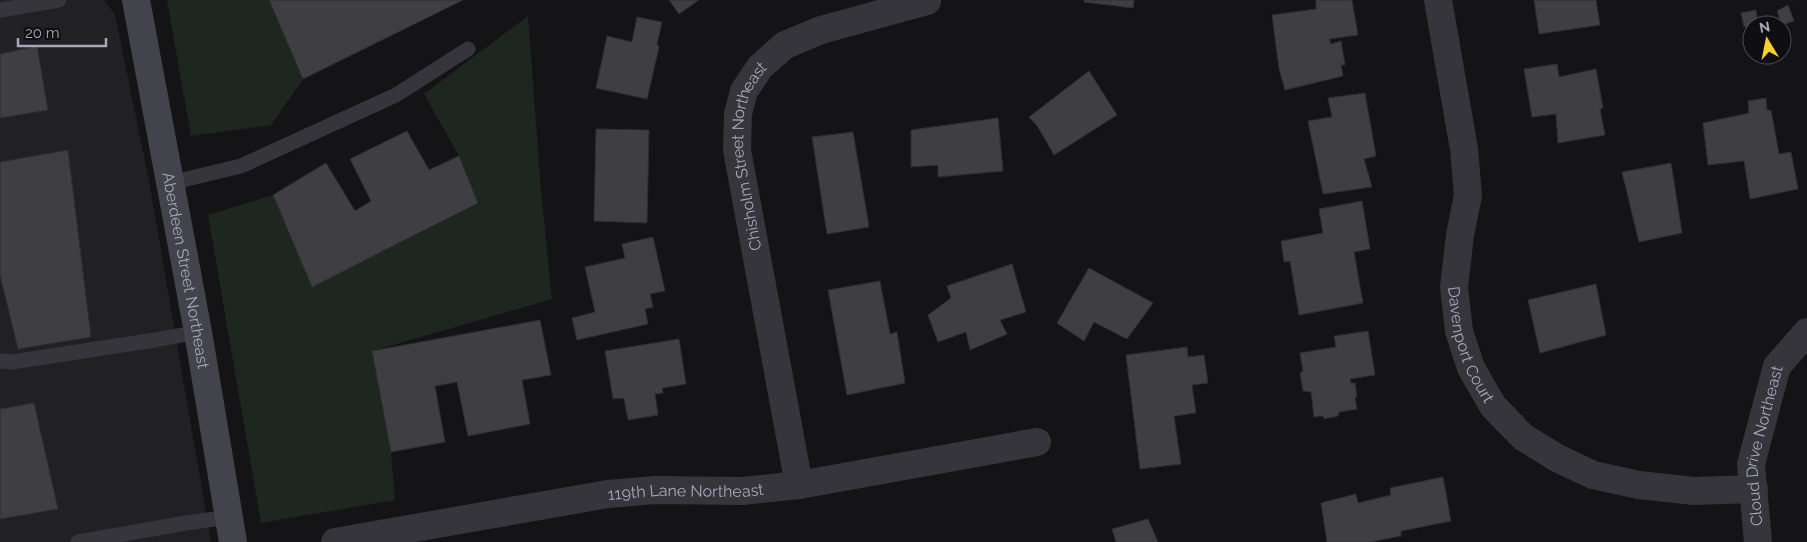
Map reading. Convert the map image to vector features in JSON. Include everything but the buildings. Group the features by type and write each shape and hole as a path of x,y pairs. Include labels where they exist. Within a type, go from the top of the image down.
{"street":[{"name":"Aberdeen Street Northeast","path":"136,0 198,332 231,530"},
{"name":"Davenport Court","path":"1438,0 1464,149 1468,195 1460,235 1454,287 1459,332 1471,368 1493,406 1523,437 1557,458 1593,475 1640,485 1694,490 1754,489"},
{"name":"Chisholm Street Northeast","path":"799,484 737,150 740,106 744,91 760,66 785,45 821,30 927,2"},
{"name":"Cloud Drive Northeast","path":"1758,542 1751,464 1777,366 1807,332"},
{"name":"119th Lane Northeast","path":"335,542 608,494 655,490 743,492 799,484 1037,442"}],"lane":[{"path":"0,10 59,0"},
{"path":"170,183 241,166 250,162 396,95 468,49"},
{"path":"0,361 12,362 198,332"},
{"path":"78,542 186,523 231,530"}],"shaded area":[{"path":"0,0 104,0 115,15 149,181 211,542 0,542"},
{"path":"167,0 269,0 303,79 271,125 191,136"},
{"path":"528,16 541,191 552,299 372,351 391,452 395,500 261,523 208,215 273,195 312,286 478,203 459,156 424,94"}]}
